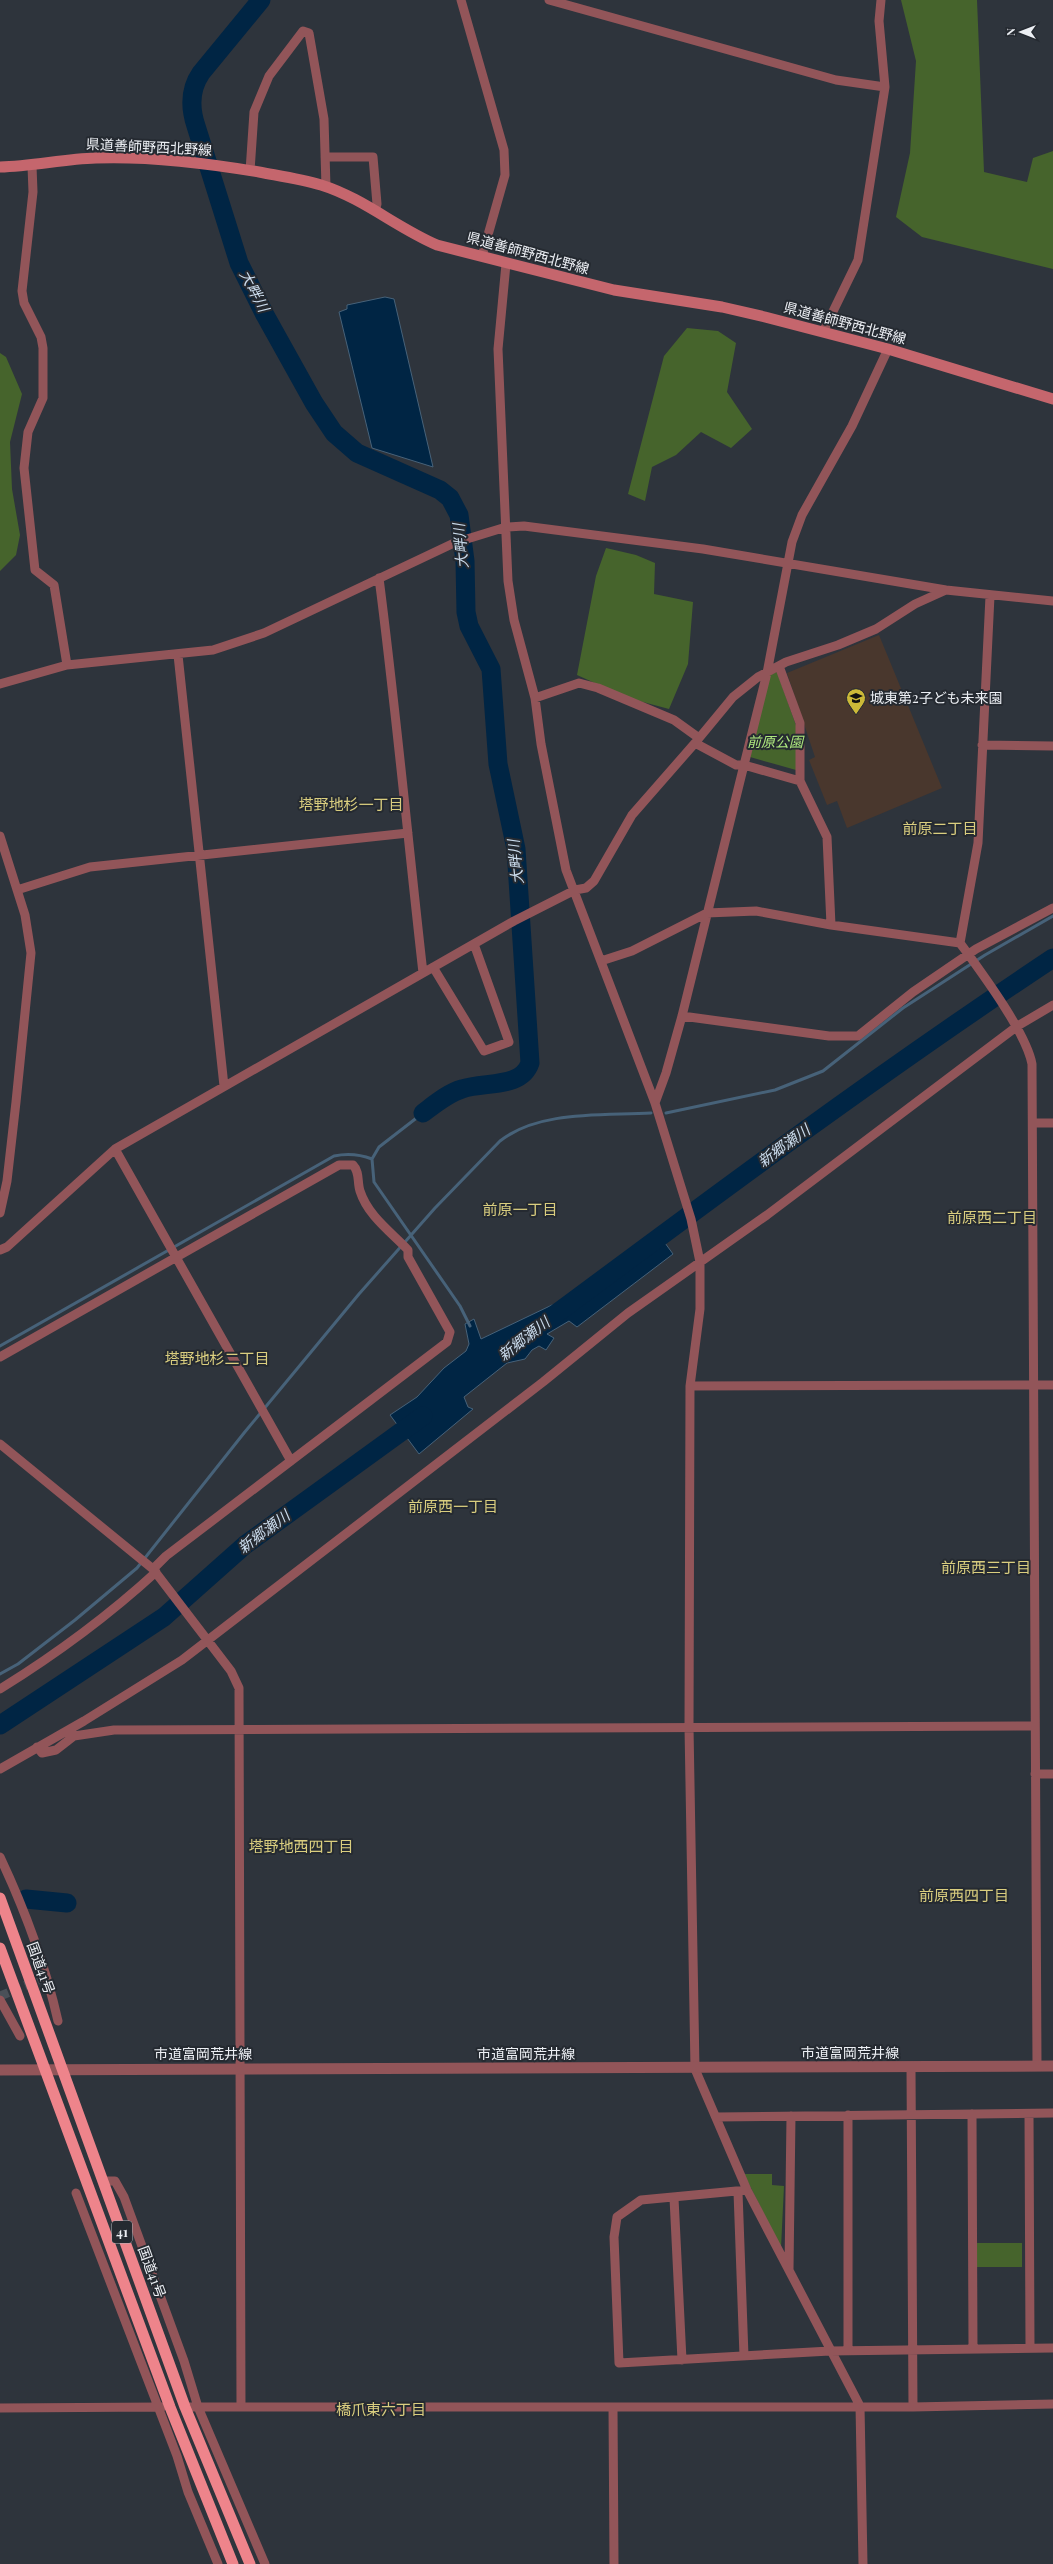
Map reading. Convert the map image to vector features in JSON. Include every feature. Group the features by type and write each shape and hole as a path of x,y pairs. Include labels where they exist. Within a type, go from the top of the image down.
{"highway":[{"name":"国道41号","path":"0,1898 185,2407 250,2564"},
{"name":"41","path":"0,1948 170,2407 233,2564"}],"main road":[{"name":"県道善師野西北野線","path":"0,167 32,166 69,160 99,158 190,162 223,166 326,187 375,211 425,240 506,264 614,290 722,307 888,349 1053,399"}],"street":[{"path":"461,0 504,150 505,175 482,256"},
{"path":"549,0 836,80 885,88"},
{"path":"823,332 858,260 885,88 879,21 881,0"},
{"path":"250,171 254,112 269,76 303,31 309,33 324,119 326,187"},
{"path":"325,157 373,157 377,204 375,211"},
{"path":"32,166 33,192 22,291 24,303 41,337 43,398 28,432 24,468 25,487 34,570 54,585 67,665"},
{"path":"506,264 498,349 508,580 513,614 535,698 541,744 566,870 575,890 655,1102 680,1183 700,1262 700,1309 690,1386 689,1727 694,2069 716,2117 742,2191 789,2271 860,2406 863,2564"},
{"path":"655,1102 666,1073 682,1016 767,674 792,542 802,515 852,426 888,349"},
{"path":"0,684 67,665 178,655 213,650 264,633 454,543 506,527 524,526 597,535 788,563 946,590 990,596 1053,601"},
{"path":"379,578 394,690 423,973"},
{"path":"0,1250 7,1247 115,1149 514,921 575,890 586,888 594,881 632,815 733,697 758,677 767,674 779,666 876,629 915,604 946,590"},
{"path":"960,943 978,842 990,596"},
{"path":"178,655 224,1086"},
{"path":"779,666 800,723 800,781 827,837 831,925"},
{"path":"535,698 579,683 598,688 674,720 697,740 736,765 744,765 800,781"},
{"path":"982,745 1053,746"},
{"path":"17,890 90,868 408,833"},
{"path":"0,836 25,915 31,953 7,1181 0,1212"},
{"path":"682,1016 829,1036 858,1036 913,992 969,955 1053,908"},
{"path":"601,961 632,951 707,913 756,911 831,925 960,943 1016,1027 1030,1051 1032,1064 1033,1123 1037,2066"},
{"path":"433,967 484,1051 509,1042 474,944"},
{"path":"0,1769 182,1660 543,1382 628,1313 773,1210 1016,1027 1053,1005"},
{"path":"1033,1123 1053,1124"},
{"path":"115,1149 169,1242 291,1461"},
{"path":"0,1357 339,1165 353,1164 357,1168 360,1192 383,1227 399,1240 408,1250 408,1257 450,1332 447,1342 166,1556 123,1602 29,1671 0,1689"},
{"path":"690,1386 1053,1385"},
{"path":"0,1444 153,1569 231,1672 239,1688 241,2407"},
{"path":"37,1747 42,1753 56,1750 74,1736 114,1730 238,1728 1035,1726"},
{"path":"1035,1774 1053,1774"},
{"path":"0,1857 22,1904 48,1976 58,2021"},
{"path":"0,2000 20,2036"},
{"name":"市道富岡荒井線","path":"0,2070 694,2069 1053,2066"},
{"path":"911,2068 910,2114 914,2348 913,2407"},
{"path":"716,2117 1053,2113"},
{"path":"972,2114 973,2348"},
{"path":"1029,2114 1030,2348"},
{"path":"848,2115 848,2350"},
{"path":"789,2271 791,2116"},
{"path":"104,2181 115,2181 127,2203 184,2361 198,2407 265,2564"},
{"path":"742,2191 641,2200 617,2217 614,2225 619,2363 848,2350 914,2348 1053,2348"},
{"path":"742,2191 744,2356"},
{"path":"76,2193 177,2456 188,2492 218,2564"},
{"path":"674,2198 682,2360"},
{"path":"185,2407 913,2407 1053,2404"},
{"path":"0,2408 170,2407"},
{"path":"613,2407 614,2564"}],"shaded area":[{"name":"城東第2子ども未来園","path":"879,635 942,788 847,828 837,801 827,805 809,760 815,757 787,673"}],"green space":[{"path":"901,0 977,0 984,172 1027,182 1033,158 1053,151 1053,269 922,237 896,217 910,153 916,61"},
{"path":"687,328 718,331 736,343 727,392 752,429 731,448 701,432 676,455 652,467 645,501 628,494 664,356"},
{"path":"0,353 6,357 22,394 10,442 12,489 20,535 16,555 0,571"},
{"path":"606,548 636,555 655,563 654,594 693,602 688,664 669,709 628,698 577,675 596,576"},
{"name":"前原公園","path":"777,672 797,728 796,770 750,757 769,675"},
{"path":"744,2174 772,2174 772,2185 784,2186 781,2248"},
{"path":"976,2243 1022,2243 1022,2267 976,2267"}],"water":[{"path":"385,297 394,299 433,467 372,448 339,312 347,309 347,305"},
{"path":"665,1243 673,1254 577,1327 569,1321 547,1334 554,1338 546,1350 539,1346 532,1350 525,1359 507,1363 464,1397 468,1407 473,1409 419,1454 390,1415 417,1397 444,1368 466,1351 469,1344 465,1324 474,1319 481,1339 552,1305 566,1312 597,1291 617,1273"}],"waterway":[{"name":"大畔川","path":"261,0 201,73 197,79 192,99 194,119 239,263 265,315 314,403 334,433 357,453 440,490 450,498 459,515 465,561 466,612 469,626 491,669 498,764 516,849 530,1063 519,1077 511,1081 471,1087 457,1091 442,1099 423,1113"},
{"path":"666,1113 775,1090 823,1071 903,1008 985,955 1053,916"},
{"name":"新郷瀬川","path":"541,1325 858,1092 1053,958"},
{"path":"423,1113 379,1147 372,1159 374,1182 460,1306 470,1326"},
{"path":"0,1674 18,1664 75,1620 137,1568 244,1433 359,1294 435,1208 500,1141 516,1131 533,1124 552,1119 572,1116 651,1113"},
{"path":"0,1346 334,1156 353,1154 372,1159"},
{"name":"新郷瀬川","path":"0,1725 164,1617 245,1545 423,1416"},
{"path":"26,1899 67,1903"}],"tunnel":[{"path":"0,1996 48,1976"}],"place":[{"name":"城東第2子ども未来園","path":"856,715"}],"district":[{"name":"塔野地杉一丁目","path":"351,805"},
{"name":"前原二丁目","path":"940,829"},
{"name":"前原一丁目","path":"520,1210"},
{"name":"前原西二丁目","path":"992,1218"},
{"name":"塔野地杉二丁目","path":"217,1359"},
{"name":"前原西一丁目","path":"453,1507"},
{"name":"前原西三丁目","path":"986,1568"},
{"name":"塔野地西四丁目","path":"301,1847"},
{"name":"前原西四丁目","path":"964,1896"},
{"name":"橋爪東六丁目","path":"381,2410"}]}
